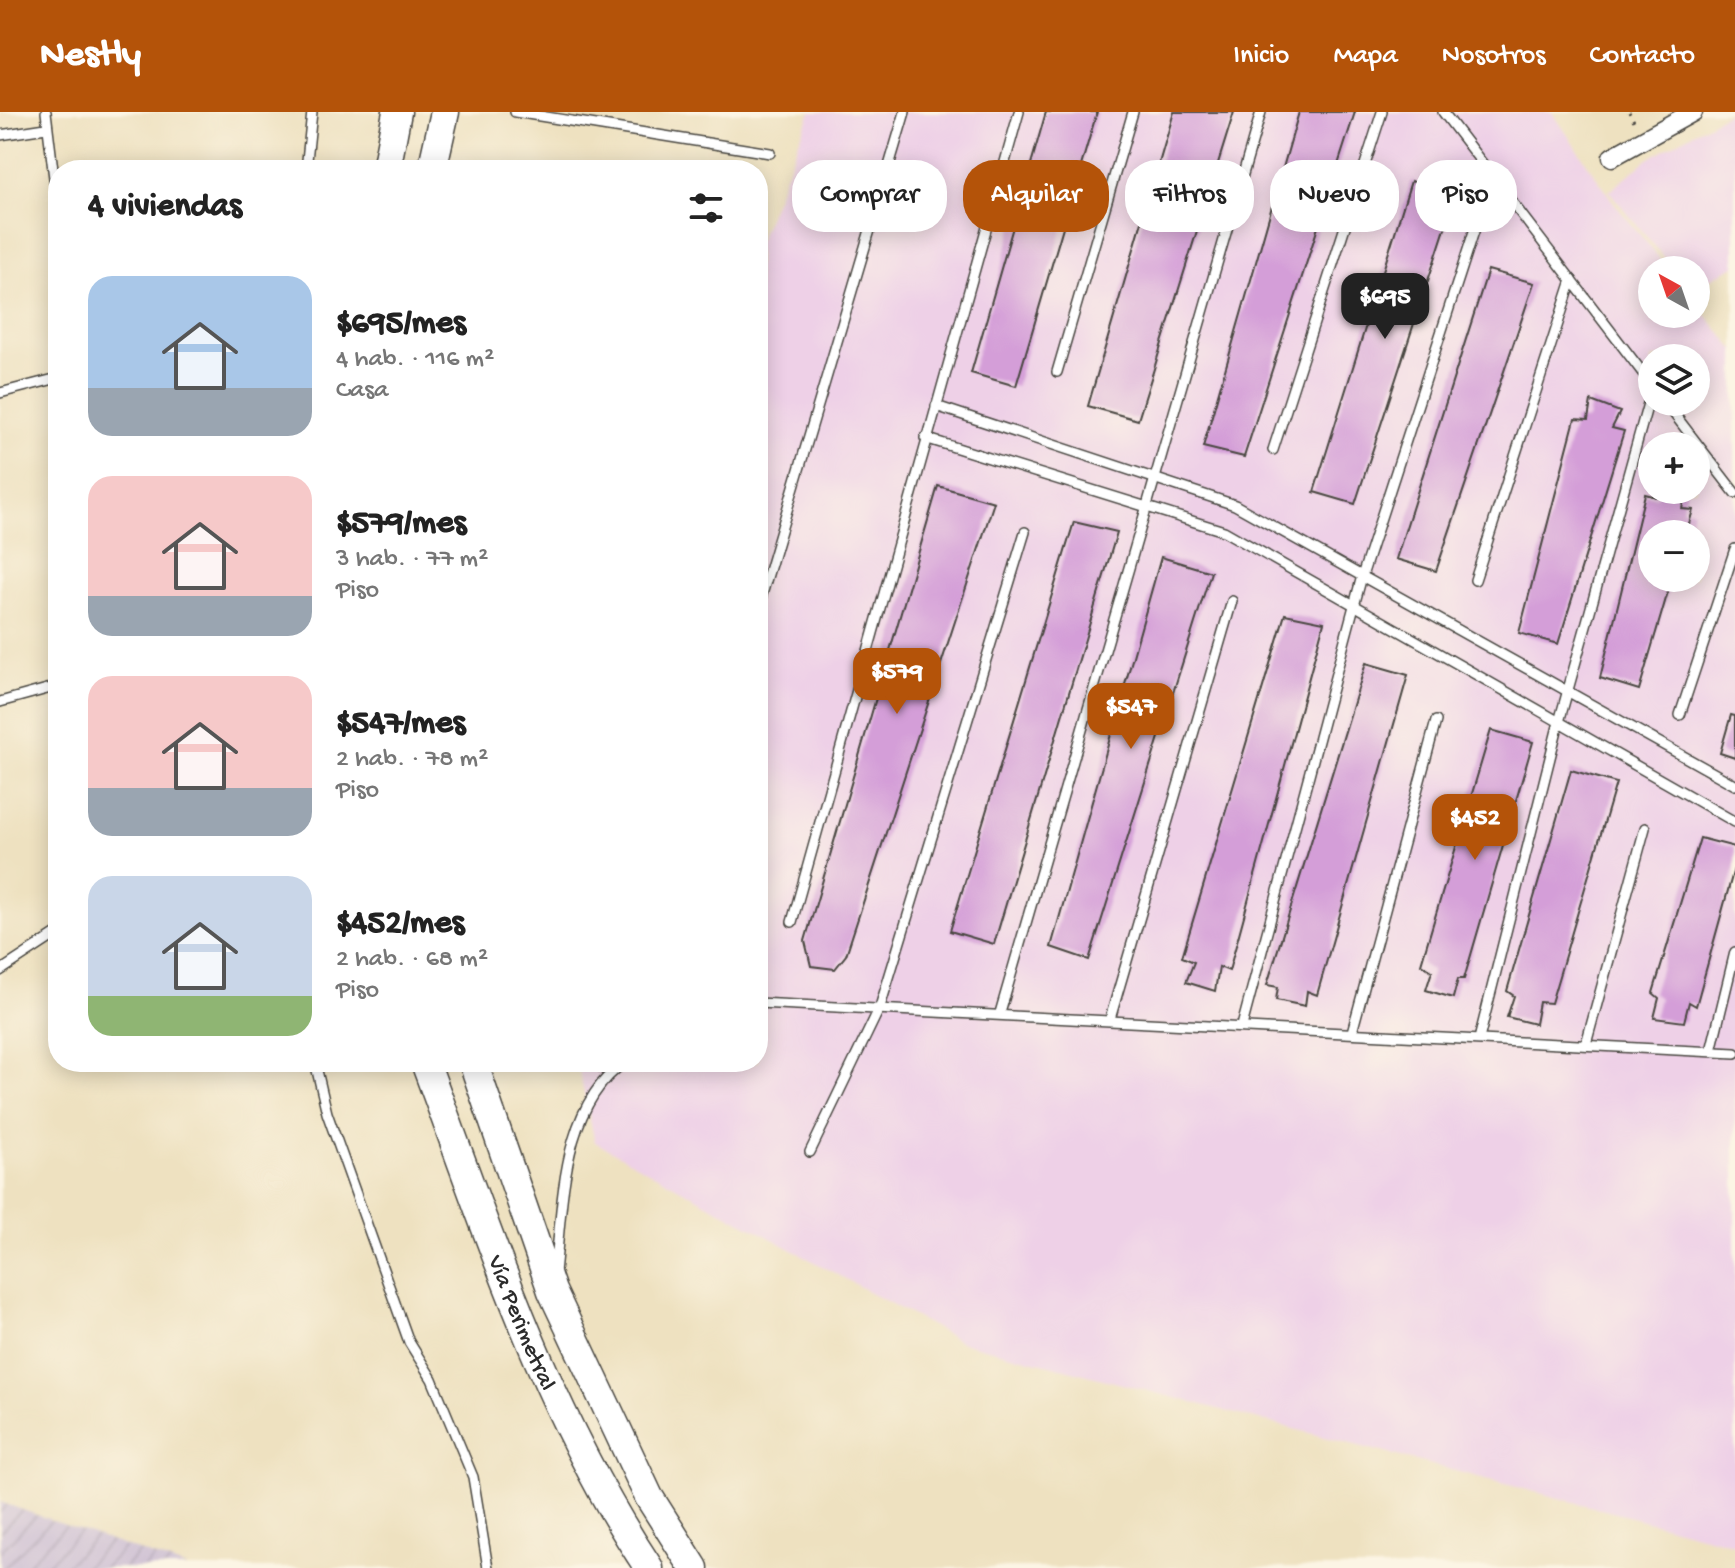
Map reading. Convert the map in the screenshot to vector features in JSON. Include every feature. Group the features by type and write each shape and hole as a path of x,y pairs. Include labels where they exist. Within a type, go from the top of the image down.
{"highway":[{"path":"388,160 397,112"},
{"path":"434,160 445,112"},
{"name":"Vía Perimetral","path":"429,1072 530,1342 611,1512 649,1568"},
{"name":"Vía Perimetral","path":"476,1072 552,1291 649,1497 694,1568"}],"street":[{"path":"1612,157 1693,112"}],"lane":[{"path":"46,112 51,160"},
{"path":"307,160 312,112"},
{"path":"515,112 770,153"},
{"path":"768,574 905,112"},
{"path":"792,922 925,438 1019,112"},
{"path":"1057,372 1133,112"},
{"path":"1000,1013 1261,112"},
{"path":"1273,450 1382,112"},
{"path":"1443,112 1480,160"},
{"path":"0,135 46,128"},
{"path":"1517,208 1638,368"},
{"path":"1242,1026 1362,576 1474,232"},
{"path":"1475,580 1572,280"},
{"path":"0,393 48,381"},
{"path":"936,406 1235,505 1735,785"},
{"path":"1479,1039 1559,722 1644,416"},
{"path":"1676,416 1735,493"},
{"path":"925,438 1224,531 1735,822"},
{"path":"810,1152 880,1007 1025,532"},
{"path":"1680,715 1735,549"},
{"path":"1110,1019 1232,601"},
{"path":"0,702 48,689"},
{"path":"1352,1032 1436,721"},
{"path":"1586,1044 1645,828"},
{"path":"0,971 48,940"},
{"path":"1711,1051 1735,952"},
{"path":"768,1003 1735,1053"},
{"path":"317,1072 327,1113 409,1342 432,1379 473,1477 488,1568"},
{"path":"552,1291 568,1159 589,1105 613,1072"}],"shaded area":[{"path":"811,112 1552,112 1612,200 1658,256 1638,256 1638,328 1710,328 1710,320 1735,350 1735,1544 961,1342 595,1142 579,1072 768,1072 768,217"},
{"path":"1729,112 1735,112 1735,266 1710,279 1710,256 1662,256 1609,191 1648,159"},
{"path":"0,1502 187,1568 0,1568"}],"building":[{"path":"1046,112 1097,112 1083,160 1032,160"},
{"path":"1174,112 1234,112 1219,160 1160,160"},
{"path":"1299,112 1355,112 1340,160 1285,160"},
{"path":"1411,181 1415,183 1415,232 1444,232 1355,504 1314,492 1395,232 1399,232 1399,219"},
{"path":"1270,213 1270,232 1316,232 1244,457 1203,447"},
{"path":"1012,232 1062,232 1016,386 971,373"},
{"path":"1139,232 1197,232 1138,420 1088,406"},
{"path":"1488,270 1534,283 1436,571 1396,559"},
{"path":"1591,401 1620,412 1612,428 1624,431 1558,644 1519,633 1575,419 1588,420"},
{"path":"938,486 994,502 846,955 835,969 811,966 805,941"},
{"path":"1643,504 1683,504 1682,509 1693,510 1690,520 1639,520"},
{"path":"1074,522 1117,532 994,944 950,931"},
{"path":"1638,523 1638,592 1668,592 1639,690 1600,678"},
{"path":"1161,557 1211,572 1089,960 1051,947"},
{"path":"1285,614 1324,622 1229,971 1219,967 1215,991 1186,982 1194,962 1182,957"},
{"path":"1366,663 1408,675 1317,995 1307,991 1305,1006 1276,1000 1278,987 1267,985"},
{"path":"1731,715 1735,716 1735,758 1720,753"},
{"path":"1491,730 1533,742 1464,979 1458,979 1453,998 1426,990 1432,971 1421,964"},
{"path":"1571,770 1616,783 1551,1003 1539,1002 1535,1024 1507,1017 1514,996 1507,991"},
{"path":"1700,838 1735,847 1735,865 1696,1006 1689,1002 1684,1022 1654,1018 1659,998 1653,993"}]}
